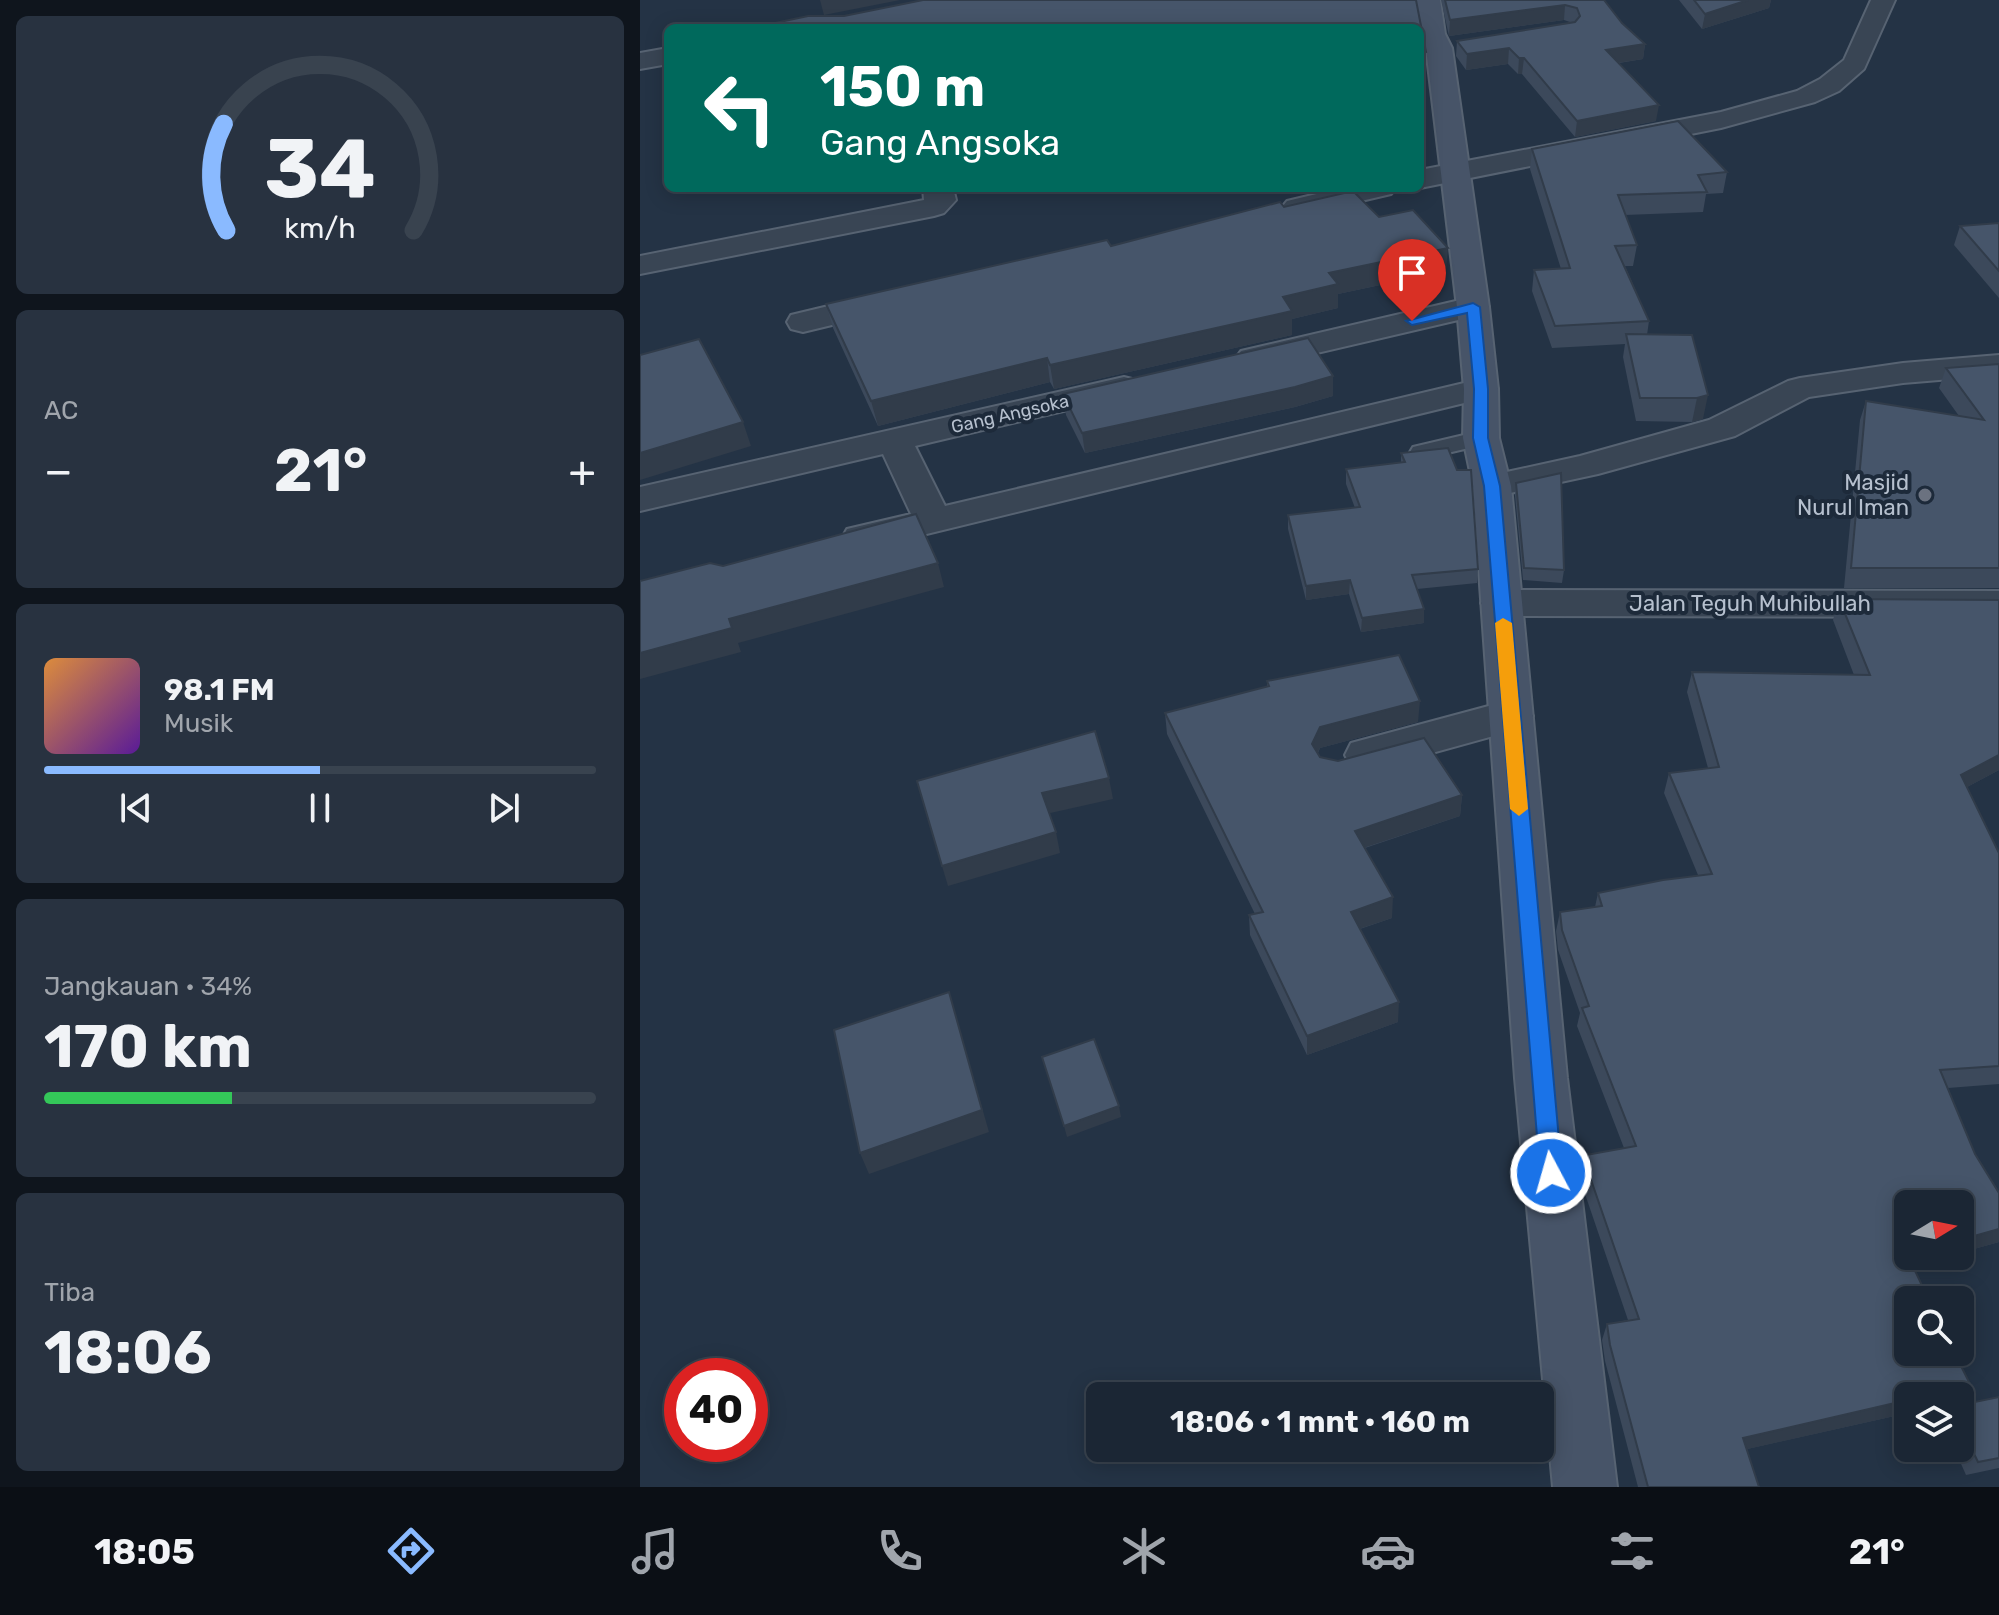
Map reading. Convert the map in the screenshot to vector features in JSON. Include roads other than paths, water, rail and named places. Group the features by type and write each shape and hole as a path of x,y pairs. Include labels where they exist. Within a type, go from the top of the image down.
{"street":[{"path":"1439,175 1752,113 1813,92 1852,69 1864,46 1871,20 1883,0"},
{"path":"1438,32 1439,175 1473,307 1481,389 1481,438 1492,486 1541,1078 1585,1487"},
{"path":"640,61 664,57"},
{"path":"640,265 934,207 941,200 939,192"},
{"path":"1276,211 1363,192"},
{"path":"803,322 911,296"},
{"path":"1214,367 1473,307"},
{"path":"1492,486 1585,466 1722,428 1800,388 1890,374 1999,365"},
{"name":"Gang Angsoka","path":"640,499 1153,381"},
{"path":"832,546 933,519 1481,389"},
{"path":"894,440 933,519"},
{"name":"Jalan Teguh Muhibullah","path":"1501,603 1999,604"},
{"path":"1337,763 1511,716"}],"lane":[{"path":"1422,452 1481,438"}],"place":[{"name":"Masjid Nurul Iman","path":"1925,495"}]}
